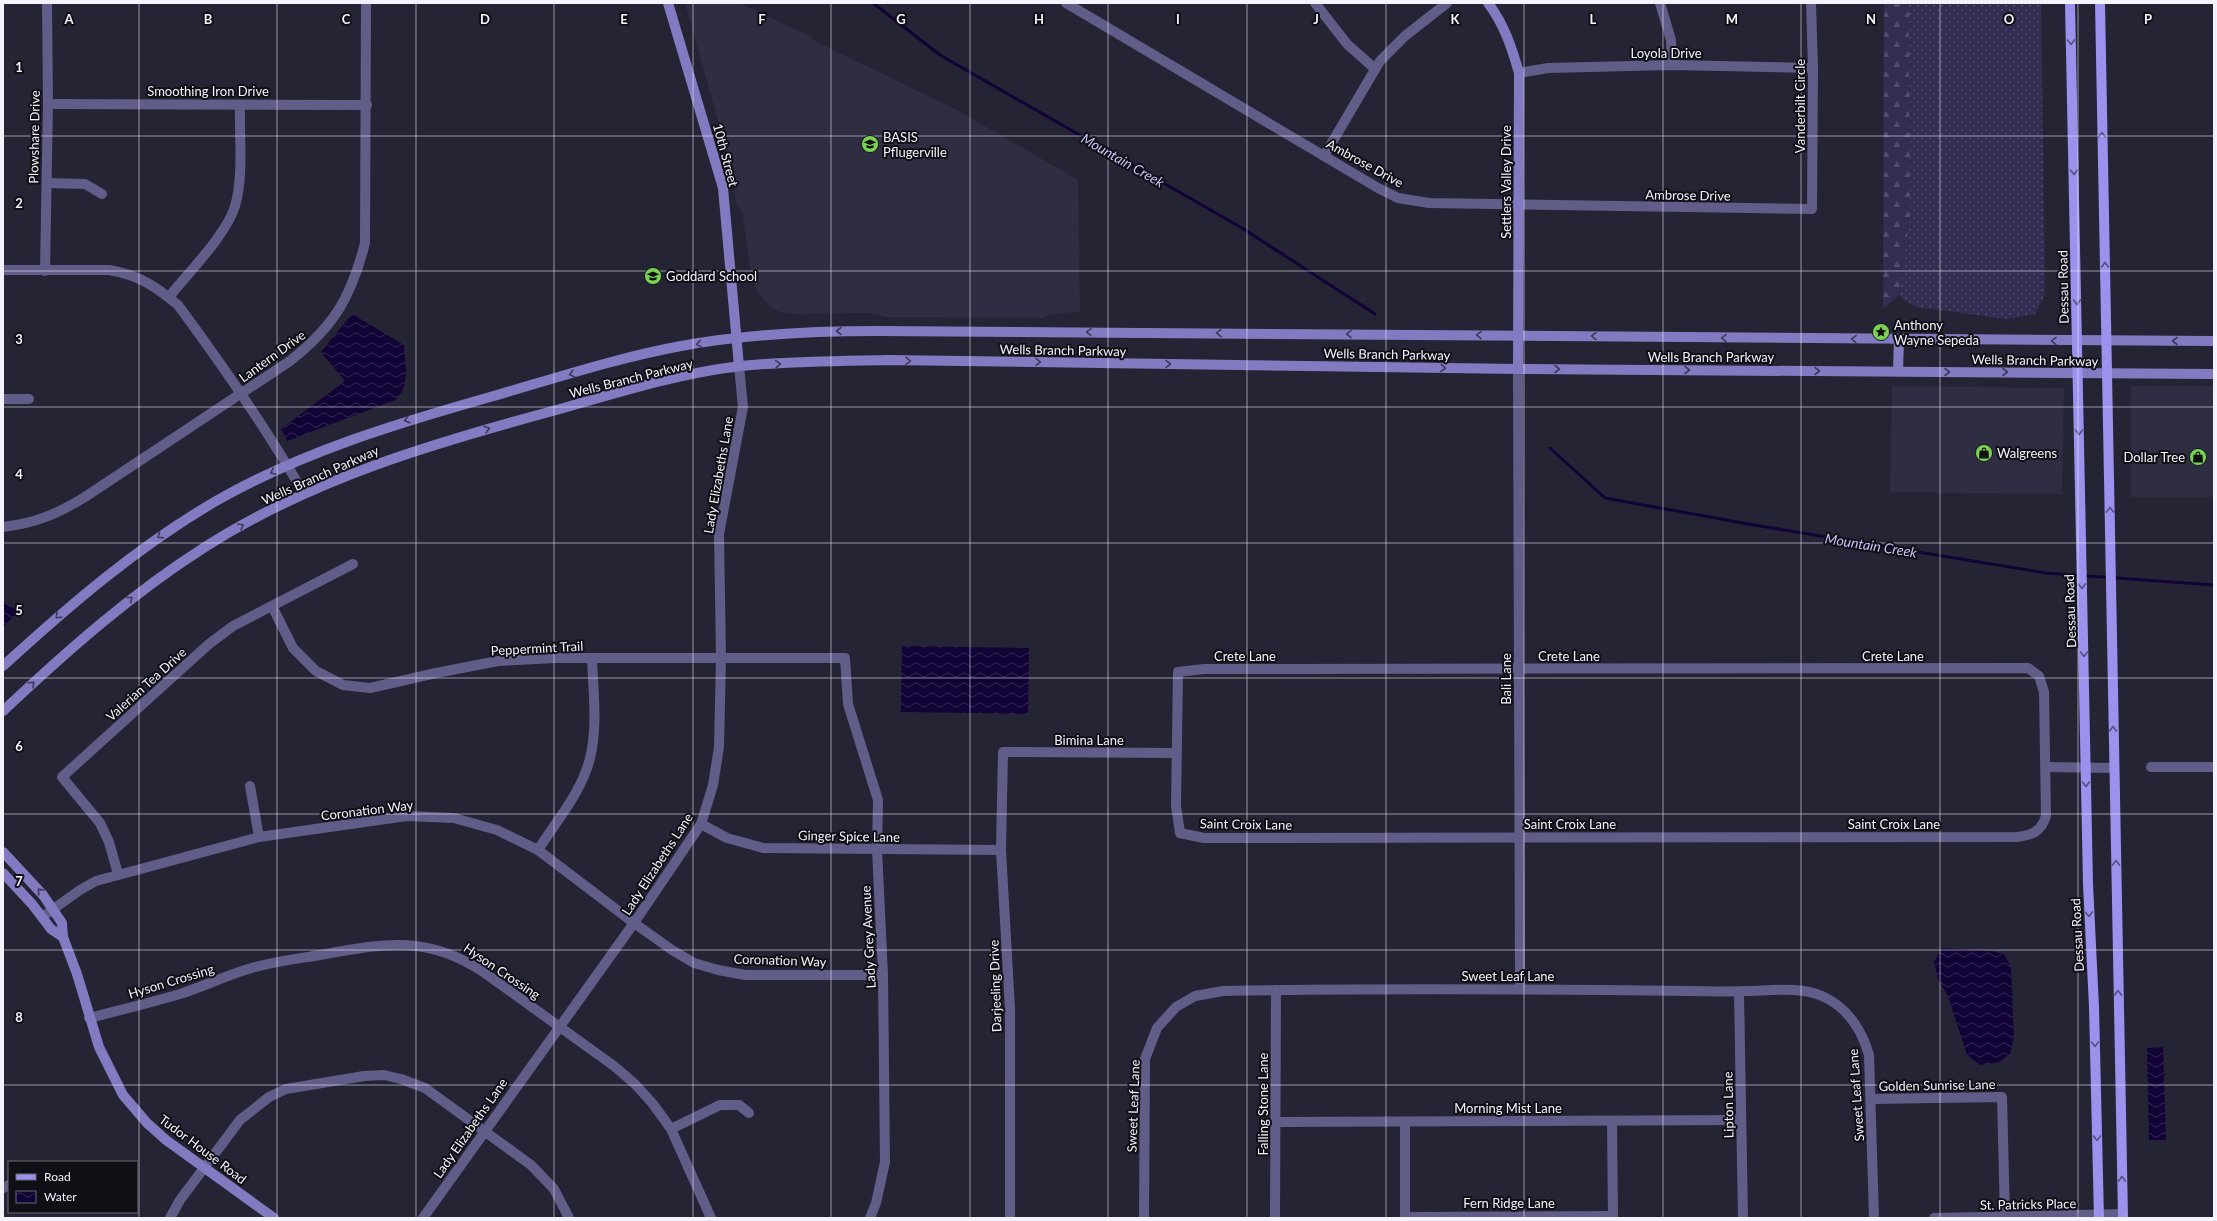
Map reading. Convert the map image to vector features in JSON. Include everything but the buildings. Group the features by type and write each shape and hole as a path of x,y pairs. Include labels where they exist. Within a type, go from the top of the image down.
{"main road":[{"name":"10th Street","path":"668,3 723,188 739,366"},
{"name":"Settlers Valley Drive","path":"1488,3 1496,14 1510,42 1519,73 1520,205 1518,369"},
{"name":"Dessau Road","path":"2070,3 2086,768 2099,1217"},
{"path":"2100,3 2123,1216"},
{"name":"Wells Branch Parkway","path":"3,666 68,606 119,565 156,539 217,501 288,466 338,444 393,424 634,356 681,346 737,338 800,332 870,331 2214,341"},
{"path":"1898,372 1899,339"},
{"name":"Wells Branch Parkway","path":"3,711 103,620 150,584 207,546 254,519 304,494 416,449 658,381 739,366 816,361 888,360 1518,369 2214,374"},
{"name":"Tudor House Road","path":"3,852 54,908 62,923 63,937 77,974 89,1018 99,1047 123,1095 161,1136 274,1218"},
{"path":"3,873 51,929 63,937"}],"street":[{"name":"Plowshare Drive","path":"45,270 48,104 47,3"},
{"name":"Lantern Drive","path":"3,527 36,521 61,512 241,394 312,344 328,327 348,295 358,273 365,243 367,105 366,3"},
{"name":"Ambrose Drive","path":"1066,3 1378,188 1409,200 1429,203 1812,209"},
{"path":"1315,3 1347,44 1374,68"},
{"path":"1324,156 1374,68 1404,36 1447,3"},
{"path":"1660,3 1671,40 1672,65"},
{"name":"Vanderbilt Circle","path":"1811,3 1813,68 1812,209"},
{"name":"Loyola Drive","path":"1519,73 1548,68 1672,65 1813,68"},
{"name":"Smoothing Iron Drive","path":"48,104 367,105"},
{"path":"168,297 216,238 228,221 235,207 239,185 240,105"},
{"path":"47,183 85,184 102,194"},
{"path":"3,270 109,270 125,273 149,283 168,297 178,305 241,394 288,466 304,494"},
{"name":"Lady Elizabeths Lane","path":"422,1218 634,923 701,824 713,785 719,747 721,658 719,534 743,407 739,366"},
{"name":"Bali Lane","path":"1518,369 1520,988"},
{"path":"3,399 29,400"},
{"name":"Valerian Tea Drive","path":"118,874 109,842 100,823 62,777 209,644 234,626 353,564"},
{"name":"Peppermint Trail","path":"272,606 293,648 316,671 343,685 370,688 498,661 592,658 845,658"},
{"path":"538,850 577,791 590,758 594,726 592,658"},
{"name":"Lady Grey Avenue","path":"845,658 848,704 878,800 877,849 883,975 886,1162 876,1203 870,1218"},
{"name":"Crete Lane","path":"1176,753 1178,672 1204,668 1518,670 2028,668 2039,676 2044,692 2046,767"},
{"name":"Bimina Lane","path":"1003,752 1176,753"},
{"name":"Darjeeling Drive","path":"1003,752 1001,850 1010,1009 1010,1218"},
{"name":"Saint Croix Lane","path":"1176,753 1176,806 1180,832 1204,838 2017,837 2031,835 2039,830 2046,816 2046,767"},
{"path":"2046,767 2114,768"},
{"path":"2151,767 2214,767"},
{"path":"250,786 258,837"},
{"name":"Coronation Way","path":"42,917 96,881 258,837 407,816 446,818 497,830 538,850 634,923 672,950 694,963 718,970 745,975 883,975"},
{"name":"Ginger Spice Lane","path":"701,824 727,838 763,848 1001,850"},
{"name":"Hyson Crossing","path":"89,1018 180,994 246,970 268,964 377,946 402,944 440,950 465,960 614,1066 635,1084 653,1104 671,1129 711,1218"},
{"name":"Sweet Leaf Lane","path":"1144,1218 1145,1058 1157,1028 1176,1007 1195,996 1223,991 1520,988 1738,992 1794,990 1821,995 1844,1010 1853,1020 1866,1042 1869,1055 1874,1218"},
{"name":"Falling Stone Lane","path":"1275,1218 1276,990"},
{"name":"Lipton Lane","path":"1738,992 1743,1218"},
{"path":"170,1218 240,1120 269,1097 286,1089 364,1076 384,1076 417,1084 484,1130 543,1176 554,1189 569,1218"},
{"name":"Golden Sunrise Lane","path":"1871,1099 2002,1097 2004,1218"},
{"path":"671,1129 720,1105 739,1106 749,1113"},
{"name":"Morning Mist Lane","path":"1276,1122 1741,1120"},
{"path":"1612,1121 1613,1217"},
{"path":"1404,1217 1405,1122"},
{"name":"St. Patricks Place","path":"1934,1218 2123,1216"},
{"name":"Fern Ridge Lane","path":"1404,1217 1613,1217"}],"shaded area":[{"name":"BASIS Pflugerville","path":"685,3 739,3 810,36 815,41 959,111 1078,180 1080,312 1052,314 1043,318 885,317 870,313 793,314 780,312 770,306 757,291 752,278 742,211 737,205 730,163"},
{"path":"1892,386 2064,388 2062,494 1890,492"},
{"path":"2131,386 2214,386 2214,497 2131,497"}],"green space":[{"path":"1884,3 1909,3 1910,216 1899,295 1883,309"},
{"path":"1909,3 2041,3 2045,295 2035,314 2006,319 1917,307 1905,301 1899,295 1910,215"}],"water":[{"path":"352,314 404,345 406,374 405,382 400,395 395,400 287,441 281,429 345,381 321,352"},
{"path":"3,601 14,608 16,614 3,627"},
{"path":"902,646 1029,648 1028,714 901,712"},
{"path":"1942,948 1991,951 2004,954 2011,967 2014,1036 2010,1054 1999,1062 1980,1065 1967,1055 1948,996 1938,979 1934,962"},
{"path":"2163,1047 2166,1140 2149,1140 2147,1048"}],"waterway":[{"name":"Mountain Creek","path":"873,3 940,55 1242,228 1375,314"},
{"name":"Mountain Creek","path":"1550,448 1605,498 1754,525 2046,573 2214,585"}],"place":[{"name":"BASIS Pflugerville","path":"870,144"},
{"name":"Goddard School","path":"653,276"},
{"name":"Anthony Wayne Sepeda","path":"1881,332"},
{"name":"Walgreens","path":"1984,453"},
{"name":"Dollar Tree","path":"2198,457"}]}
